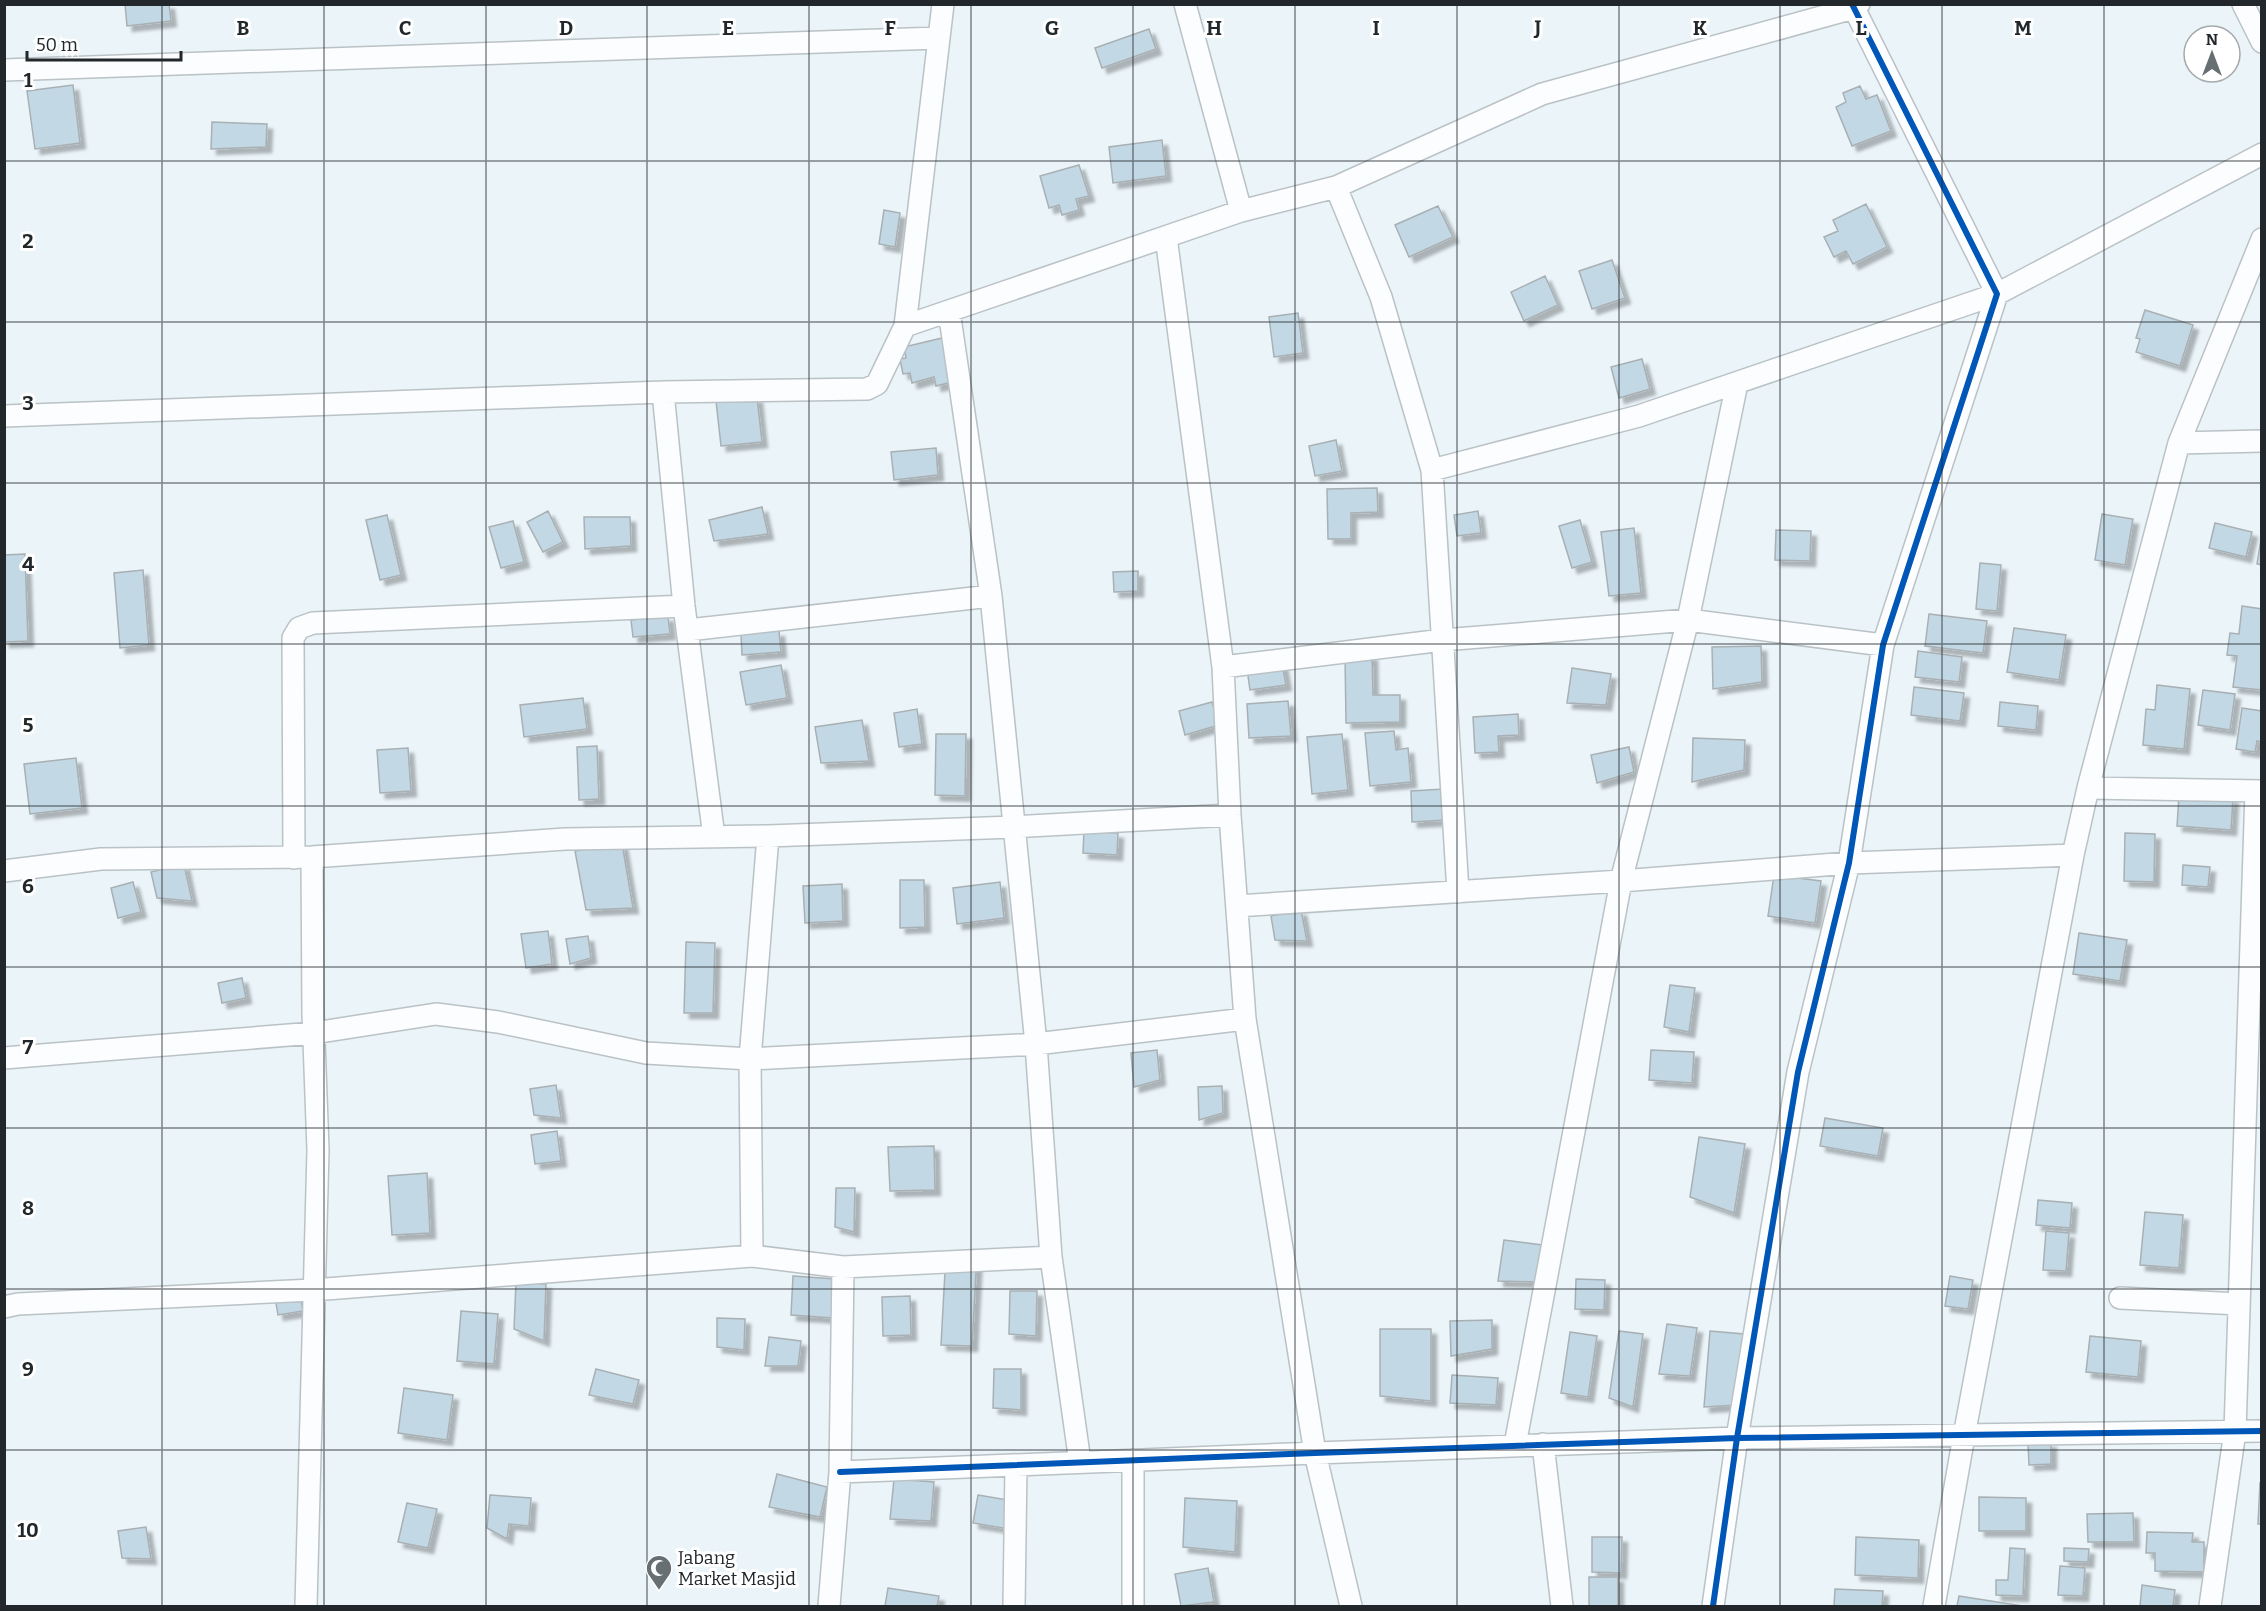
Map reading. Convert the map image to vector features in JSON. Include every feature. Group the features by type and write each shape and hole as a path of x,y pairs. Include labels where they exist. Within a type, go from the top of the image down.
{"street":[{"path":"4,416 663,392 867,389 877,384 905,326 943,4"},
{"path":"1185,4 1241,211"},
{"path":"2243,4 2262,42"},
{"path":"905,326 1241,211 1336,187 1542,94 1855,6 1997,294 1883,645 1849,863 1798,1072 1737,1438 1713,1606"},
{"path":"4,70 938,38"},
{"path":"1432,470 1639,416 1997,294 2262,154"},
{"path":"1336,187 1381,297 1432,470 1458,892"},
{"path":"1167,237 1224,666 1230,815 1245,1019 1315,1453 1351,1606"},
{"path":"1934,1606 2073,855 2088,788 2179,443 2262,239"},
{"path":"948,311 991,596 1012,827 1036,1044 1052,1257 1080,1462"},
{"path":"1515,1445 1621,881 1688,620 1737,383"},
{"path":"663,392 684,606 714,837"},
{"path":"2179,443 2262,441"},
{"path":"688,630 991,596"},
{"path":"306,1606 318,1150 293,638 299,628 313,623 684,606"},
{"path":"1224,666 1443,640 1688,620 1883,645"},
{"path":"2088,788 2259,791 2235,1431 2210,1606"},
{"path":"4,871 101,859 303,857 565,840 768,836 1012,827 1230,815"},
{"path":"752,1256 750,1059 768,836"},
{"path":"1237,906 1621,881 1849,863 2073,855"},
{"path":"4,1058 314,1033 436,1014 498,1022 646,1053 750,1059 1036,1044 1245,1019"},
{"path":"4,1307 18,1304 313,1290 752,1256 843,1267 1052,1257"},
{"path":"829,1606 840,1472 843,1267"},
{"path":"2120,1298 2239,1304"},
{"path":"840,1472 1737,1438 2262,1431"},
{"path":"1543,1444 1562,1606"},
{"path":"1133,1460 1133,1606"},
{"path":"1014,1606 1016,1465"}],"building":[{"path":"125,4 169,4 171,21 127,26"},
{"path":"1149,29 1156,49 1102,68 1095,48"},
{"path":"73,85 80,143 35,149 27,91"},
{"path":"1860,86 1866,99 1877,95 1891,131 1852,146 1836,107 1846,102 1843,93"},
{"path":"212,122 267,124 266,147 211,149"},
{"path":"1162,140 1166,176 1113,183 1109,147"},
{"path":"1079,165 1089,196 1076,199 1079,210 1062,215 1059,205 1049,208 1040,176"},
{"path":"1866,204 1887,247 1853,264 1846,251 1834,257 1824,237 1838,231 1833,220"},
{"path":"1438,206 1453,237 1409,257 1395,225"},
{"path":"884,210 900,213 895,247 879,244"},
{"path":"1612,260 1625,298 1592,309 1579,271"},
{"path":"1545,276 1558,305 1524,321 1511,292"},
{"path":"2145,310 2193,325 2180,366 2136,352 2140,339 2136,338"},
{"path":"1298,313 1303,353 1274,357 1269,317"},
{"path":"942,338 952,382 936,386 934,377 912,383 910,373 903,374 900,359 906,358 904,347"},
{"path":"1642,359 1650,389 1619,398 1611,367"},
{"path":"757,397 762,442 721,446 716,401"},
{"path":"1336,440 1342,471 1315,476 1309,446"},
{"path":"936,448 938,475 894,480 891,452"},
{"path":"1377,488 1378,512 1351,513 1351,539 1328,539 1327,489"},
{"path":"762,507 768,534 714,541 709,520"},
{"path":"548,511 563,542 543,552 527,522"},
{"path":"1478,511 1481,533 1457,536 1454,515"},
{"path":"2102,514 2133,519 2125,565 2095,560"},
{"path":"387,515 401,575 380,580 366,520"},
{"path":"584,517 630,517 631,546 585,549"},
{"path":"1580,520 1592,562 1572,568 1559,526"},
{"path":"513,521 524,562 501,568 489,527"},
{"path":"2215,523 2252,532 2246,557 2209,548"},
{"path":"1634,528 1641,593 1609,596 1601,532"},
{"path":"1776,530 1811,531 1810,561 1775,560"},
{"path":"2262,533 2262,565 2257,564"},
{"path":"25,554 28,641 4,642 4,555"},
{"path":"1980,563 2001,565 1997,611 1976,609"},
{"path":"143,570 149,645 120,648 114,573"},
{"path":"1138,571 1138,591 1114,592 1113,572"},
{"path":"2242,606 2262,609 2262,690 2233,687 2237,656 2227,655 2230,633 2239,634"},
{"path":"1929,614 1987,621 1983,653 1925,646"},
{"path":"668,616 670,634 633,637 631,620"},
{"path":"2014,628 2066,635 2059,680 2007,672"},
{"path":"779,631 781,652 742,655 741,634"},
{"path":"1761,646 1762,682 1713,689 1712,647"},
{"path":"1918,651 1962,657 1959,682 1915,677"},
{"path":"1345,655 1372,655 1373,695 1400,695 1400,722 1346,723"},
{"path":"1282,663 1286,685 1250,690 1247,669"},
{"path":"781,665 787,698 746,705 740,672"},
{"path":"1572,668 1611,674 1606,705 1567,703"},
{"path":"2157,685 2190,689 2184,749 2143,745 2146,709 2155,710"},
{"path":"1914,687 1964,693 1960,721 1911,715"},
{"path":"2203,690 2235,694 2230,730 2198,725"},
{"path":"583,698 587,729 524,737 520,705"},
{"path":"1288,701 1291,736 1249,738 1247,704"},
{"path":"1212,702 1219,725 1185,735 1179,711"},
{"path":"2000,702 2038,706 2036,730 1998,726"},
{"path":"2242,708 2262,711 2262,742 2257,741 2255,752 2236,749"},
{"path":"917,709 922,744 899,747 894,713"},
{"path":"1518,714 1519,735 1498,736 1499,752 1475,753 1473,717"},
{"path":"862,720 869,761 821,763 815,727"},
{"path":"1394,731 1396,750 1408,748 1411,782 1370,786 1365,733"},
{"path":"936,734 966,734 965,796 935,795"},
{"path":"1342,734 1348,790 1312,794 1307,737"},
{"path":"1693,738 1745,740 1744,770 1692,782"},
{"path":"597,746 599,799 579,800 577,747"},
{"path":"1629,747 1634,772 1597,783 1591,755"},
{"path":"408,748 411,791 380,793 377,750"},
{"path":"76,758 82,808 30,814 24,764"},
{"path":"1444,789 1446,820 1412,822 1411,791"},
{"path":"2179,795 2233,798 2231,830 2177,826"},
{"path":"1084,831 1118,833 1117,855 1083,853"},
{"path":"2125,833 2155,834 2154,882 2124,881"},
{"path":"622,843 633,908 586,910 575,851"},
{"path":"184,864 192,901 157,898 151,872"},
{"path":"2183,865 2210,867 2208,887 2182,885"},
{"path":"1774,875 1821,881 1815,923 1768,916"},
{"path":"900,880 924,880 925,927 900,928"},
{"path":"133,882 141,912 118,918 111,888"},
{"path":"1000,882 1004,918 957,924 953,888"},
{"path":"842,884 843,921 805,923 803,886"},
{"path":"1301,910 1307,941 1275,940 1271,916"},
{"path":"548,931 552,964 526,968 521,934"},
{"path":"2079,933 2127,940 2120,981 2073,974"},
{"path":"588,936 591,958 570,964 566,939"},
{"path":"686,942 715,943 713,1013 684,1013"},
{"path":"242,978 246,998 222,1003 218,983"},
{"path":"1670,985 1695,988 1689,1032 1664,1027"},
{"path":"1157,1050 1160,1080 1134,1087 1131,1053"},
{"path":"1651,1050 1694,1052 1692,1083 1649,1080"},
{"path":"556,1085 561,1118 534,1115 530,1089"},
{"path":"1222,1086 1223,1113 1199,1120 1198,1087"},
{"path":"1825,1118 1883,1128 1878,1156 1820,1146"},
{"path":"557,1131 561,1161 535,1164 531,1135"},
{"path":"1699,1137 1745,1144 1734,1213 1690,1197"},
{"path":"934,1146 935,1190 890,1191 888,1147"},
{"path":"427,1173 430,1233 392,1235 388,1176"},
{"path":"836,1188 855,1188 854,1232 835,1227"},
{"path":"2038,1200 2072,1203 2070,1228 2036,1225"},
{"path":"2145,1212 2183,1215 2179,1268 2140,1265"},
{"path":"2046,1231 2069,1233 2066,1271 2043,1270"},
{"path":"1504,1240 1542,1245 1537,1282 1498,1281"},
{"path":"946,1253 977,1254 972,1346 941,1345"},
{"path":"793,1276 836,1279 833,1318 791,1315"},
{"path":"1950,1276 1973,1280 1968,1309 1945,1306"},
{"path":"1576,1279 1605,1280 1604,1310 1575,1309"},
{"path":"516,1282 546,1284 544,1341 514,1329"},
{"path":"1010,1291 1037,1291 1036,1336 1009,1334"},
{"path":"300,1293 303,1311 278,1315 275,1297"},
{"path":"910,1296 911,1335 883,1336 882,1297"},
{"path":"461,1311 498,1314 494,1364 457,1361"},
{"path":"717,1318 745,1319 744,1350 717,1347"},
{"path":"1492,1320 1492,1349 1451,1356 1450,1321"},
{"path":"1667,1324 1697,1328 1690,1376 1659,1374"},
{"path":"1380,1329 1431,1329 1431,1401 1380,1396"},
{"path":"1619,1331 1643,1334 1633,1407 1609,1398"},
{"path":"1710,1331 1744,1334 1738,1405 1704,1407"},
{"path":"1570,1332 1597,1336 1588,1397 1561,1393"},
{"path":"2090,1336 2141,1341 2138,1377 2086,1372"},
{"path":"769,1337 801,1341 798,1366 765,1366"},
{"path":"596,1369 639,1380 633,1404 589,1395"},
{"path":"994,1369 1021,1369 1021,1410 993,1408"},
{"path":"1452,1375 1498,1378 1496,1405 1450,1403"},
{"path":"404,1388 453,1395 447,1440 398,1433"},
{"path":"2051,1442 2051,1464 2029,1465 2028,1443"},
{"path":"777,1474 827,1487 820,1517 769,1507"},
{"path":"894,1479 934,1482 931,1521 890,1519"},
{"path":"2260,1483 2262,1483 2262,1524 2258,1524"},
{"path":"490,1495 531,1498 529,1526 509,1524 507,1539 487,1528"},
{"path":"978,1495 1014,1501 1009,1529 973,1523"},
{"path":"1979,1497 2026,1498 2026,1531 1979,1531"},
{"path":"1185,1498 1237,1501 1235,1552 1183,1547"},
{"path":"407,1503 437,1509 428,1548 398,1542"},
{"path":"2133,1513 2134,1542 2088,1542 2087,1514"},
{"path":"146,1527 151,1559 122,1558 118,1531"},
{"path":"2147,1532 2193,1533 2192,1542 2204,1542 2204,1572 2155,1571 2155,1553 2146,1553"},
{"path":"1592,1537 1622,1537 1621,1573 1592,1572"},
{"path":"1856,1537 1919,1540 1918,1578 1855,1575"},
{"path":"2010,1548 2025,1549 2023,1596 1996,1595 1996,1580 2008,1580"},
{"path":"2064,1548 2089,1549 2088,1562 2064,1561"},
{"path":"2060,1566 2085,1568 2083,1596 2058,1595"},
{"path":"1208,1568 1214,1602 1181,1606 1175,1574"},
{"path":"1589,1577 1618,1577 1618,1606 1589,1606"},
{"path":"2142,1585 2175,1590 2173,1606 2140,1606"},
{"path":"888,1588 939,1596 937,1606 885,1606"},
{"path":"1835,1589 1883,1591 1882,1606 1834,1606"},
{"path":"1959,1596 2023,1606 1957,1606"}],"cycle path":[{"path":"1713,1606 1737,1438 1798,1072 1849,863 1883,645 1997,294 1852,4"},
{"path":"840,1472 1737,1438 2262,1431"}],"place":[{"name":"Jabang Market Masjid","path":"659,1591"}]}
